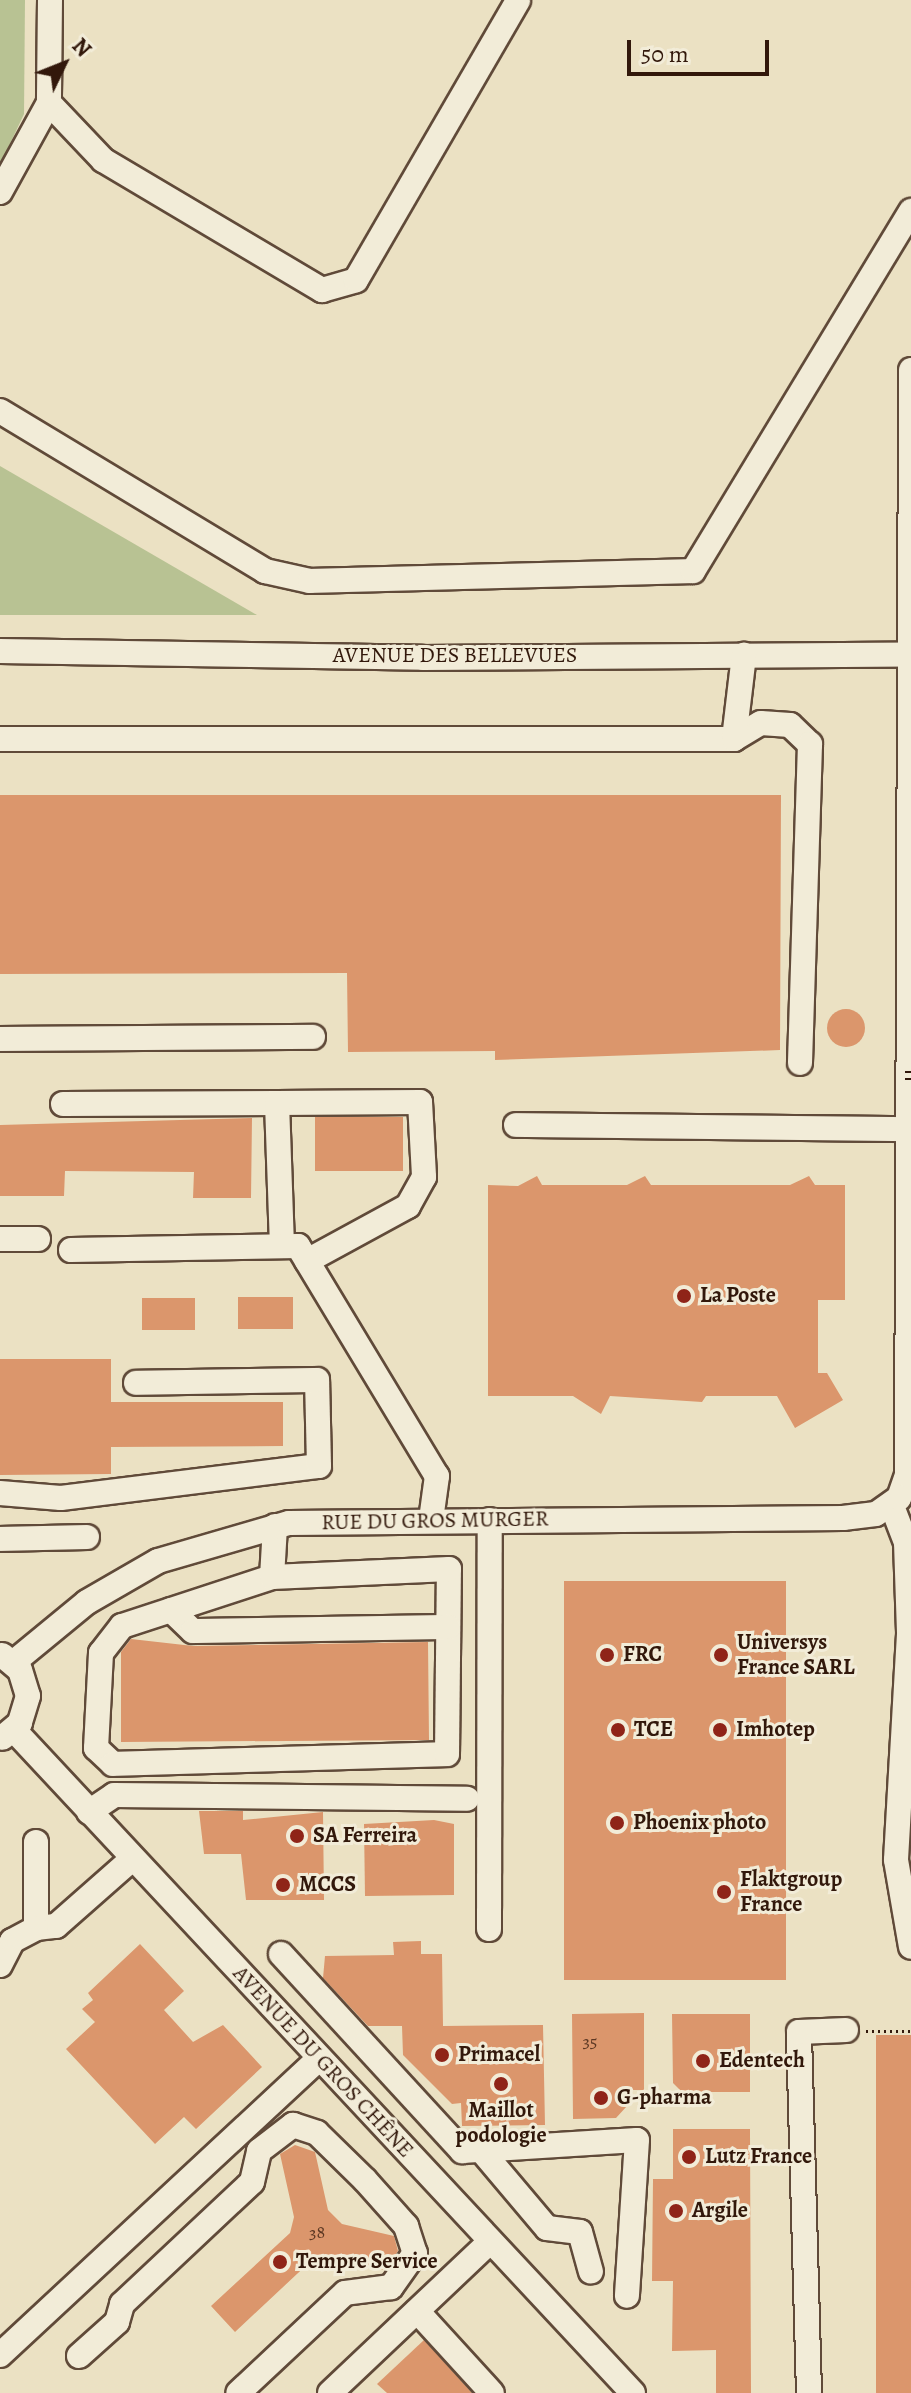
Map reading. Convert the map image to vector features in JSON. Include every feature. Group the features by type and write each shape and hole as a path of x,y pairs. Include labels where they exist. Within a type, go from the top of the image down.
{"street":[{"path":"0,192 49,103 50,0"},
{"path":"49,103 103,160 322,290 356,280 518,0"},
{"path":"0,411 265,571 310,581 693,571 911,211"},
{"path":"911,370 903,1129 908,1305 907,1475 892,1506 906,1542 909,1634 896,1860 911,1947"},
{"name":"AVENUE DES BELLEVUES","path":"0,651 908,655"},
{"path":"734,739 744,655"},
{"path":"0,739 734,739 761,723 790,725 810,744 800,1063"},
{"path":"0,1039 313,1037"},
{"path":"63,1104 420,1102 424,1177 408,1206 307,1261"},
{"path":"277,1103 282,1246"},
{"path":"516,1125 903,1129"},
{"path":"0,1239 38,1239"},
{"path":"71,1250 298,1246 437,1476 431,1520"},
{"path":"2,1494 51,1496 319,1466 317,1380 136,1383"},
{"path":"51,1496 56,1537"},
{"name":"RUE DU GROS MURGER","path":"7,1658 123,1579 229,1535 275,1526 431,1520 843,1518 892,1506"},
{"path":"489,1929 490,1520"},
{"path":"272,1577 275,1526"},
{"path":"0,1539 87,1537"},
{"path":"449,1569 447,1754 113,1764 96,1748 101,1653 122,1626 171,1610 272,1577 449,1569"},
{"path":"171,1610 193,1631 448,1627"},
{"path":"7,1658 28,1696 7,1734"},
{"name":"AVENUE DU GROS CHÊNE","path":"7,1734 89,1812 633,2393"},
{"path":"89,1812 114,1795 467,1799"},
{"path":"36,1842 36,1928"},
{"path":"0,1965 6,1935 56,1926 132,1859"},
{"path":"281,1954 456,2145 481,2150 637,2140 627,2296"},
{"path":"809,2393 799,2032 846,2030"},
{"path":"0,2355 319,2059"},
{"path":"79,2356 117,2322 122,2304 252,2182 259,2151 293,2125 317,2133 365,2180 406,2226 415,2253 391,2287 345,2293 238,2393"},
{"path":"426,2171 456,2145"},
{"path":"481,2150 547,2228 580,2232 591,2272"},
{"path":"330,2393 491,2241"},
{"path":"417,2311 492,2393"}],"path":[{"path":"846,2030 911,2031"}],"green space":[{"path":"0,0 25,0 24,114 0,165"},
{"path":"0,466 257,615 0,615"}],"building":[{"path":"0,795 781,795 780,1050 495,1060 495,1051 348,1052 347,973 0,974"},
{"path":"846,1009 860,1014 865,1028 860,1042 846,1047 832,1042 827,1028 832,1014"},
{"path":"315,1117 403,1117 403,1171 315,1171"},
{"path":"252,1118 251,1198 193,1198 194,1172 65,1171 64,1196 0,1196 0,1125"},
{"path":"537,1176 542,1185 627,1185 645,1176 651,1185 790,1185 809,1176 815,1185 845,1185 845,1300 818,1300 818,1373 827,1373 843,1400 795,1428 777,1396 706,1396 702,1402 610,1396 601,1414 573,1396 488,1396 488,1185 518,1186"},
{"path":"238,1297 293,1297 293,1329 238,1329"},
{"path":"142,1298 195,1298 195,1330 142,1330"},
{"path":"0,1359 111,1359 111,1402 283,1402 283,1446 111,1447 111,1474 0,1475"},
{"path":"564,1581 786,1581 786,1980 564,1980"},
{"path":"131,1639 193,1646 428,1642 429,1740 121,1742 121,1652"},
{"path":"199,1811 243,1811 243,1820 323,1812 324,1900 246,1900 241,1854 204,1854"},
{"path":"434,1820 454,1824 454,1895 365,1896 364,1824"},
{"path":"421,1941 421,1954 442,1954 443,2026 543,2025 545,2125 462,2126 461,2103 452,2104 403,2055 402,2026 368,2026 323,1978 325,1956 394,1955 393,1942"},
{"path":"140,1944 184,1991 164,2010 193,2042 223,2025 262,2067 196,2129 184,2117 155,2144 66,2049 95,2022 82,2009 93,2000 88,1993"},
{"path":"644,2013 644,2090 627,2090 627,2106 616,2118 573,2119 572,2014"},
{"path":"672,2014 750,2014 750,2092 693,2092 693,2103 673,2083"},
{"path":"876,2035 911,2035 911,2393 876,2393"},
{"path":"673,2129 750,2129 751,2393 716,2393 716,2350 672,2351 673,2281 652,2281 653,2179 673,2179"},
{"path":"295,2145 315,2152 328,2210 342,2224 394,2236 398,2251 385,2270 313,2259 235,2332 211,2306 290,2233 294,2217 280,2154"},
{"path":"424,2340 472,2393 387,2393 377,2384"}],"railway":[{"path":"905,1075 911,1075"}],"place":[{"name":"La Poste","path":"684,1296"},
{"name":"FRC","path":"607,1655"},
{"name":"Universys France SARL","path":"721,1655"},
{"name":"TCE","path":"618,1730"},
{"name":"Imhotep","path":"720,1730"},
{"name":"Phoenix photo","path":"617,1823"},
{"name":"SA Ferreira","path":"297,1836"},
{"name":"MCCS","path":"283,1885"},
{"name":"Flaktgroup France","path":"724,1892"},
{"name":"Primacel","path":"442,2055"},
{"name":"Edentech","path":"703,2061"},
{"name":"Maillot podologie","path":"501,2084"},
{"name":"G-pharma","path":"601,2098"},
{"name":"Lutz France","path":"689,2157"},
{"name":"Argile","path":"676,2211"},
{"name":"Tempre Service","path":"280,2262"}]}
